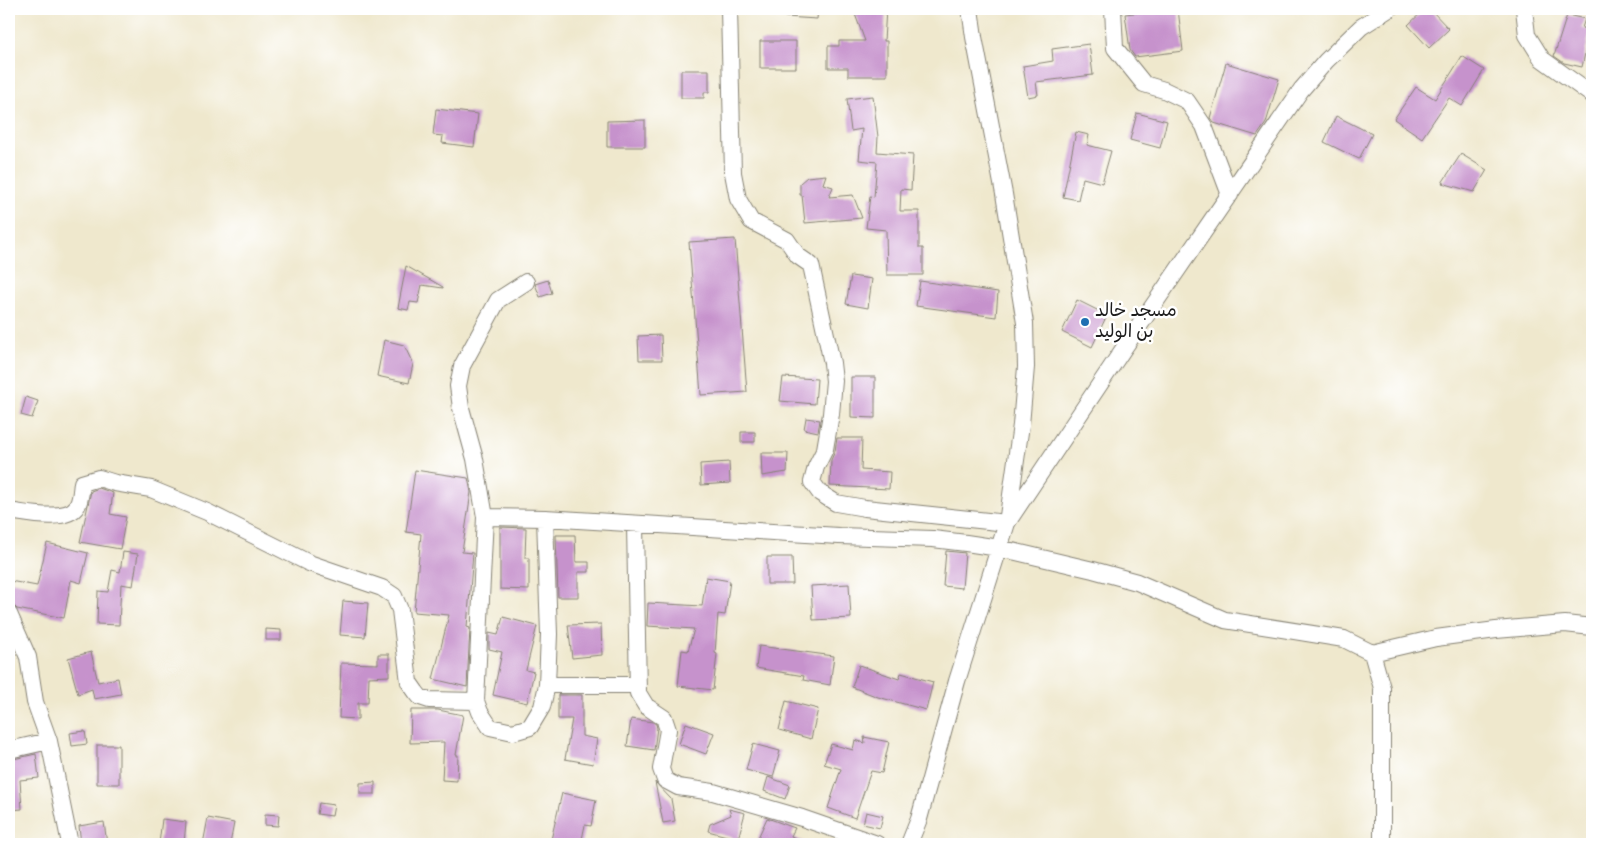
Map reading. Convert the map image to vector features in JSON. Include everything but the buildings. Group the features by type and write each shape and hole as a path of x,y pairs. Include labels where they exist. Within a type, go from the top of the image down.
{"street":[{"path":"729,9 733,174 738,199 751,221 787,240 798,256 811,265 832,363 834,381 831,414 825,449 816,467 812,482 820,493 836,503 1007,523"},
{"path":"909,844 919,819 957,682 1007,523 1022,425 1026,367 1025,323 1004,194 970,9"},
{"path":"1113,9 1115,48 1144,84 1187,100 1204,126 1230,195"},
{"path":"1007,523 1124,348 1301,90 1326,61 1361,27 1389,9"},
{"path":"1524,9 1527,35 1542,59 1592,95"},
{"path":"526,282 498,300 462,366 458,386 461,408 475,459 485,517 476,701 480,712 490,727 513,732 530,726 542,707 547,685 549,634 545,518"},
{"path":"9,511 47,516 71,512 78,506 82,483 99,478 115,483 152,489 207,512 309,563 382,588 394,596 400,610 409,682 420,697 429,700 476,701"},
{"path":"485,517 545,518 829,535 933,539 999,548 1137,582 1225,620 1344,639 1372,654 1436,638 1496,630 1565,624 1592,627"},
{"path":"635,524 637,685 641,699 646,706 664,718 668,730 661,769 664,780 678,787 713,792 802,818 877,844"},
{"path":"9,614 28,657 35,702 49,741 70,844"},
{"path":"1372,654 1382,688 1382,844"},
{"path":"547,685 637,685"},
{"path":"9,750 49,741"}],"place":[{"name":"مسجد خالد بن الوليد","path":"1085,322"}]}
